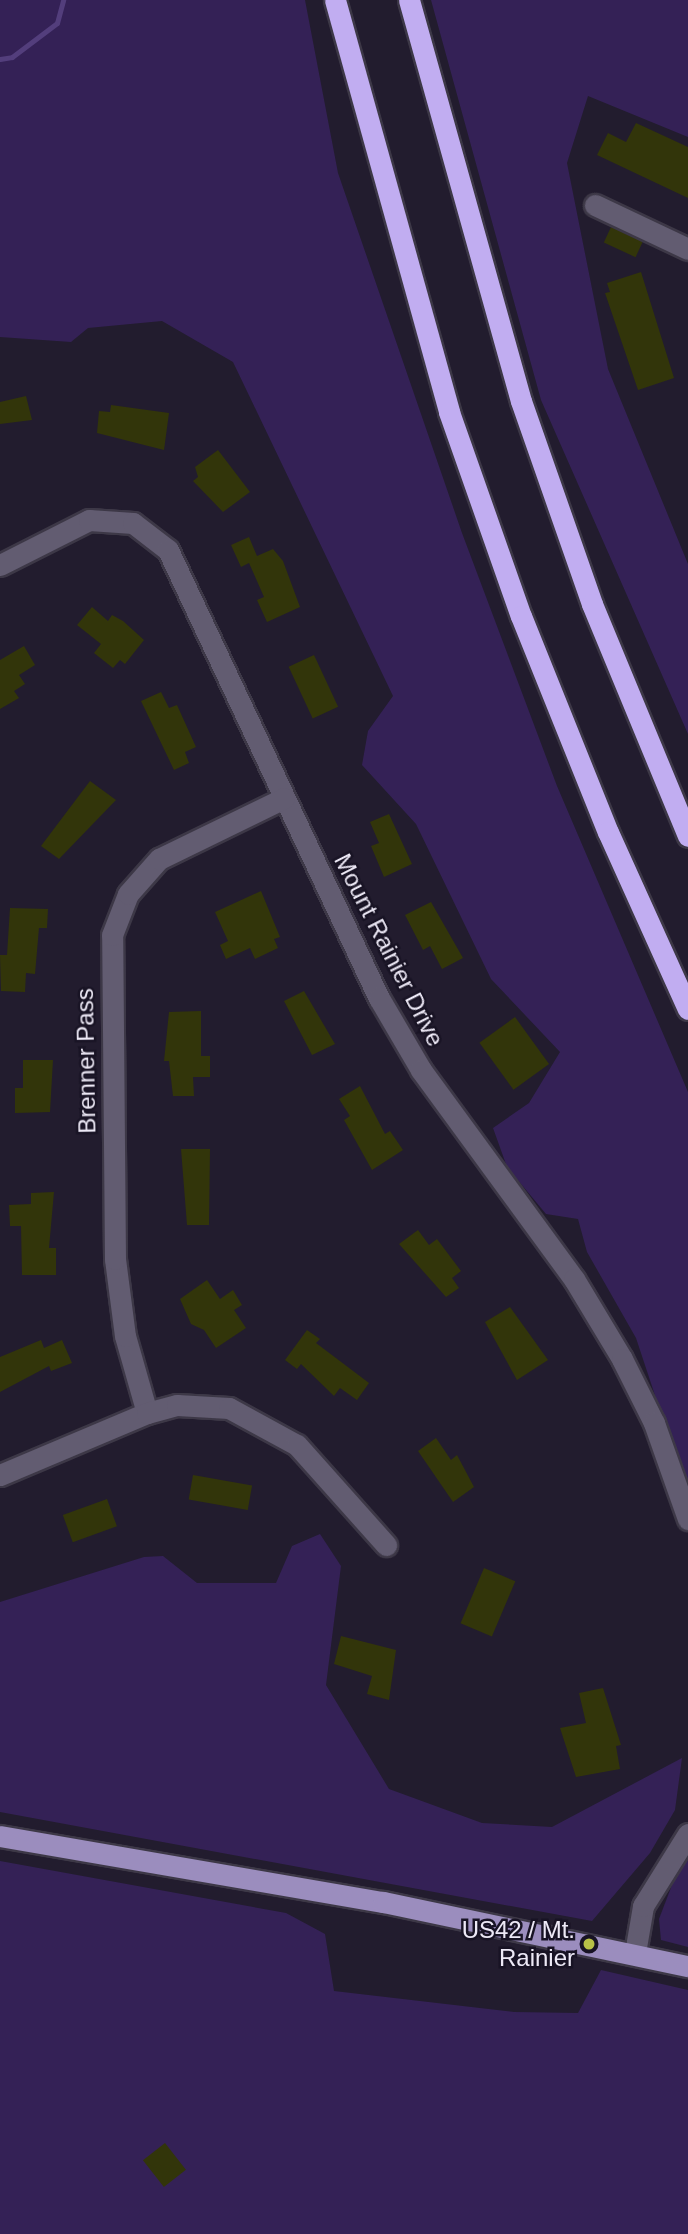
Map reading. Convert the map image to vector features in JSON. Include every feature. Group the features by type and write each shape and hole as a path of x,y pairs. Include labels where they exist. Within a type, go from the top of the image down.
{"highway":[{"path":"335,0 382,185 453,424 527,629 608,832 688,1009"},
{"path":"409,0 521,401 592,604 688,836"}],"main road":[{"path":"0,1836 286,1884 635,1953 688,1966"}],"street":[{"path":"595,205 688,249"},
{"name":"Mount Rainier Drive","path":"0,565 89,520 132,523 153,534 175,561 379,998 421,1070 574,1279 622,1359 654,1423 688,1518"},
{"name":"Brenner Pass","path":"147,1413 125,1336 115,1259 112,936 128,894 159,859 284,798"},
{"path":"0,1475 147,1413 177,1405 229,1408 270,1426 321,1470 386,1545"},
{"path":"635,1953 643,1906 688,1834"}],"shaded area":[{"path":"0,0 305,0 338,173 462,533 557,786 688,1092 688,1495 636,1338 587,1252 578,1219 546,1214 507,1167 493,1128 529,1103 560,1052 491,979 416,824 362,765 368,731 393,696 233,362 162,321 88,328 71,342 0,337"},
{"path":"431,0 688,0 688,137 588,96 567,163 608,369 688,564 688,734 541,400"},
{"path":"320,1534 341,1566 326,1685 389,1789 482,1823 552,1827 682,1758 675,1810 650,1853 592,1921 0,1812 0,1602 144,1557 163,1556 197,1583 276,1583 292,1546"},
{"path":"688,1859 688,1947 661,1940 659,1919 675,1877"},
{"path":"0,1861 286,1913 325,1934 334,1991 514,2012 578,2013 601,1970 688,1990 688,2234 0,2234"}],"building":[{"path":"636,123 688,147 688,198 597,155 608,133 626,142"},
{"path":"611,227 643,242 636,257 604,242"},
{"path":"641,272 674,378 638,390 605,293 610,292 607,283"},
{"path":"26,396 32,420 0,424 0,402"},
{"path":"111,405 169,413 164,450 97,433 99,411 110,412"},
{"path":"218,450 250,492 223,512 193,481 198,477 195,467"},
{"path":"249,537 257,556 273,549 283,561 300,607 267,622 257,600 264,597 249,563 241,567 231,545"},
{"path":"92,607 108,621 112,615 123,621 144,640 125,664 120,660 113,668 94,653 101,644 77,625"},
{"path":"24,646 35,665 19,675 25,684 14,691 19,698 0,709 0,660"},
{"path":"314,655 338,707 313,718 289,667"},
{"path":"161,692 169,708 177,705 196,747 185,752 189,763 174,770 141,701"},
{"path":"90,781 116,800 59,859 41,846"},
{"path":"389,814 412,864 384,877 371,846 379,843 370,822"},
{"path":"261,891 280,937 274,939 278,948 255,959 250,948 226,959 220,945 228,941 215,912"},
{"path":"431,902 463,958 442,969 430,946 423,950 405,915"},
{"path":"10,908 48,909 47,928 39,928 35,974 26,973 25,992 1,991 0,955 7,955"},
{"path":"304,991 335,1044 312,1055 284,1001"},
{"path":"201,1011 201,1056 210,1056 210,1077 193,1077 194,1096 173,1096 169,1061 164,1061 169,1012"},
{"path":"515,1017 549,1064 513,1090 479,1043"},
{"path":"23,1060 53,1060 50,1112 15,1113 15,1088 23,1088"},
{"path":"360,1086 385,1134 390,1131 403,1150 372,1170 344,1120 350,1116 339,1099"},
{"path":"181,1149 210,1149 209,1225 187,1225"},
{"path":"54,1192 49,1248 56,1248 56,1275 22,1275 21,1226 10,1226 9,1205 31,1204 31,1193"},
{"path":"418,1230 429,1245 437,1239 461,1271 452,1278 459,1288 446,1297 399,1244"},
{"path":"207,1280 220,1299 233,1290 242,1305 234,1310 246,1328 216,1348 204,1330 191,1324 180,1299"},
{"path":"510,1307 548,1360 517,1380 485,1322"},
{"path":"307,1330 320,1339 316,1343 369,1383 357,1400 340,1388 334,1396 301,1364 297,1369 285,1360"},
{"path":"41,1340 44,1348 62,1340 72,1363 51,1371 49,1366 0,1392 0,1357"},
{"path":"436,1438 451,1460 457,1455 474,1487 453,1502 418,1451"},
{"path":"193,1475 252,1485 248,1510 189,1500"},
{"path":"107,1499 117,1526 73,1542 63,1515"},
{"path":"484,1568 515,1581 492,1637 461,1623"},
{"path":"341,1636 396,1650 389,1700 367,1694 372,1676 334,1664"},
{"path":"603,1688 621,1745 616,1746 620,1769 576,1777 560,1728 586,1723 579,1693"},
{"path":"165,2143 186,2170 164,2187 143,2160"}],"waterway":[{"path":"0,59 12,57 57,23 63,0"}],"place":[{"name":"US42 / Mt. Rainier","path":"589,1944"}]}
